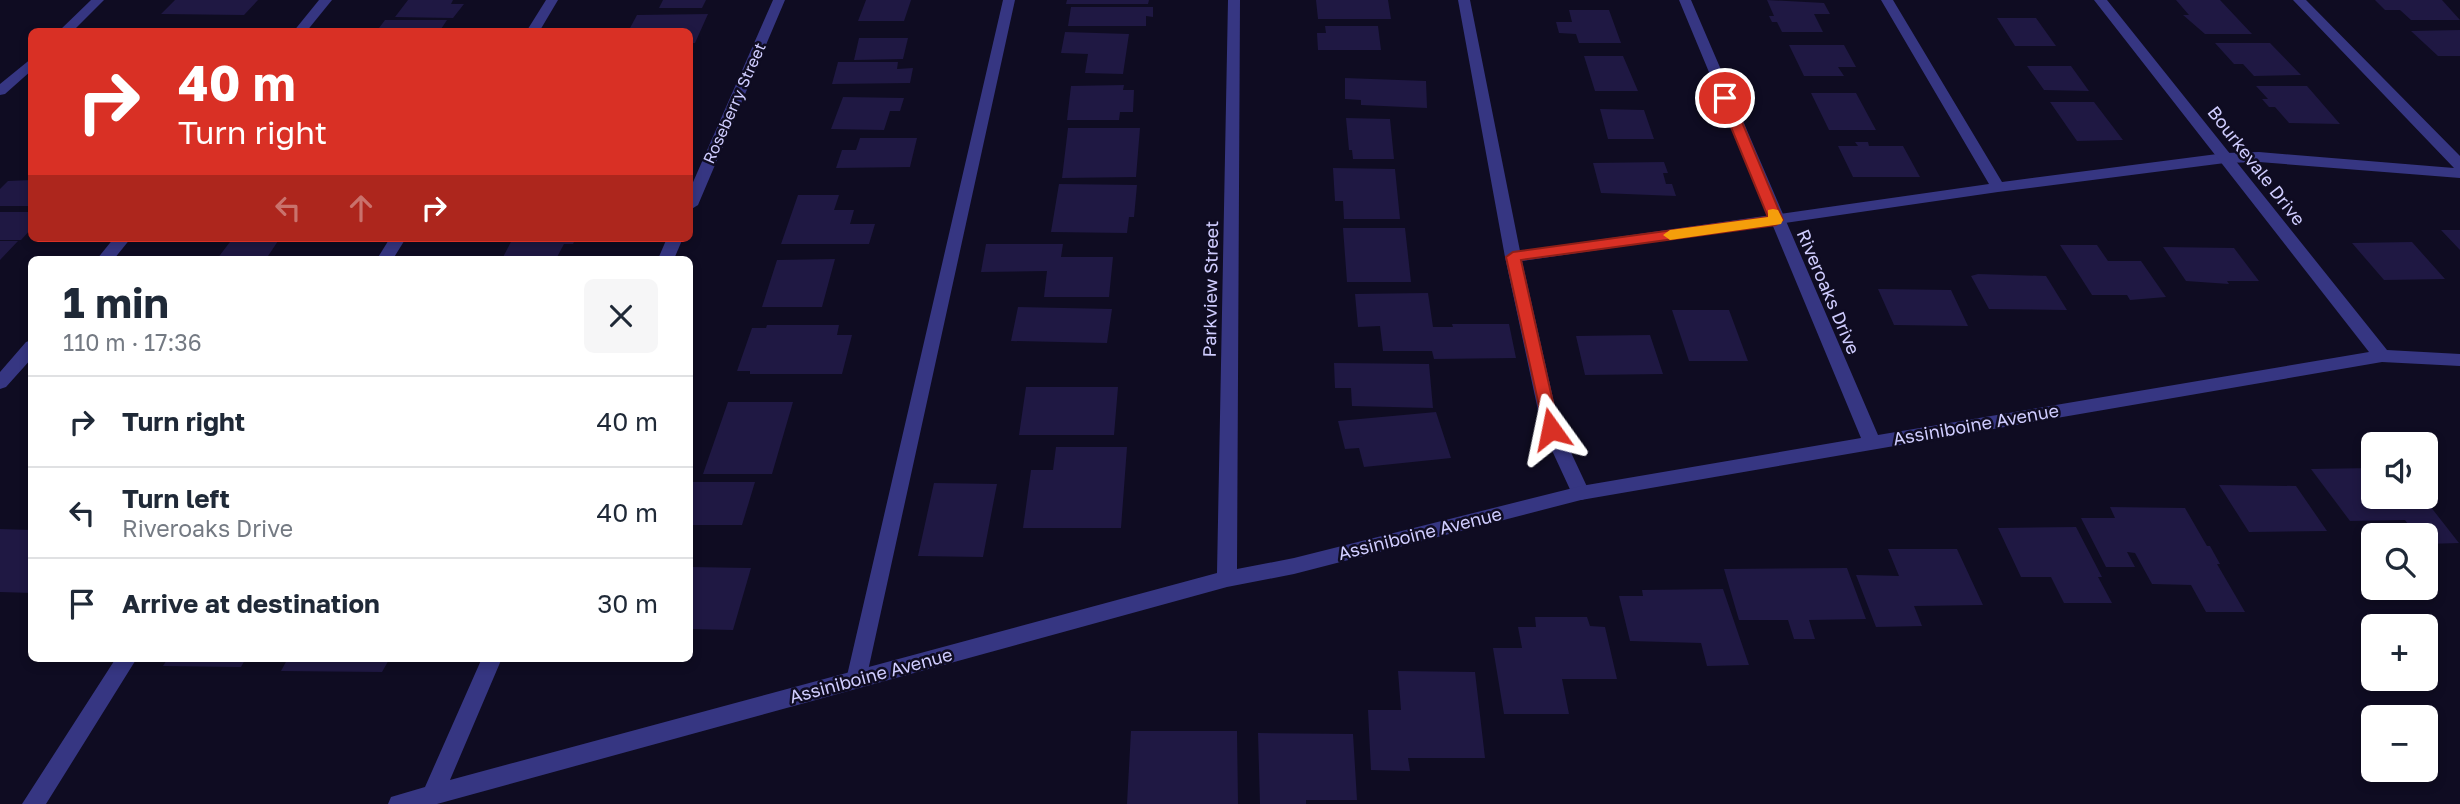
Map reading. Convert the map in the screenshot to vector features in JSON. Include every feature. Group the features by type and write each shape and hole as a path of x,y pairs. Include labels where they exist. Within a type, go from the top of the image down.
{"street":[{"path":"68,28 98,0"},
{"path":"302,28 326,0"},
{"path":"534,28 552,0"},
{"name":"Roseberry Street","path":"693,198 779,0"},
{"path":"856,680 1009,0"},
{"name":"Parkview Street","path":"1227,579 1234,0"},
{"path":"1464,0 1513,257 1551,429 1581,493"},
{"name":"Riveroaks Drive","path":"1685,0 1872,443"},
{"path":"1887,0 1998,187"},
{"name":"Bourkevale Drive","path":"2100,0 2382,356"},
{"path":"2299,0 2460,165"},
{"path":"0,92 28,66"},
{"path":"1513,257 1998,187 2225,158 2259,157 2460,173"},
{"path":"108,256 120,242"},
{"path":"0,383 28,351"},
{"name":"Assiniboine Avenue","path":"398,804 1227,579 1294,566 1581,493 2382,356 2460,360"},
{"path":"33,804 124,662"},
{"path":"432,795 490,662"}],"building":[{"path":"175,0 258,0 244,15 161,14"},
{"path":"408,0 453,0 451,4 464,4 453,18 395,17"},
{"path":"663,0 706,0 702,8 659,8"},
{"path":"866,0 911,0 904,21 858,21"},
{"path":"1067,0 1149,0 1148,4 1066,4"},
{"path":"1316,0 1388,0 1391,19 1318,19"},
{"path":"1767,0 1824,3 1830,14 1814,14 1823,32 1782,32 1777,22 1772,22 1769,16 1774,16"},
{"path":"2176,0 2220,0 2252,34 2205,34 2183,15 2189,15"},
{"path":"2375,0 2442,0 2460,20 2411,20 2400,10 2385,10"},
{"path":"1071,7 1153,7 1153,17 1146,16 1146,26 1068,26"},
{"path":"1569,10 1609,10 1621,43 1579,43 1576,34 1559,33 1556,22 1572,22"},
{"path":"708,14 695,43 693,28 630,28 637,15"},
{"path":"1997,18 2036,18 2056,46 2015,46"},
{"path":"385,20 447,20 442,28 379,28"},
{"path":"1325,26 1378,26 1381,50 1318,50 1317,33 1326,33"},
{"path":"2460,30 2460,56 2438,56 2411,31"},
{"path":"1065,32 1129,34 1123,74 1085,73 1088,54 1061,53"},
{"path":"859,38 908,38 903,59 854,60"},
{"path":"2215,43 2270,43 2301,75 2254,76 2243,64 2234,64"},
{"path":"1789,45 1844,45 1856,67 1838,67 1844,76 1804,76"},
{"path":"1584,56 1623,56 1638,91 1595,91"},
{"path":"838,62 898,62 897,69 913,68 910,83 832,84"},
{"path":"2027,66 2071,66 2089,91 2044,90"},
{"path":"1345,78 1426,81 1427,108 1361,105 1361,100 1345,99"},
{"path":"1124,85 1123,90 1134,90 1133,112 1120,112 1119,120 1067,120 1071,86"},
{"path":"2256,86 2307,86 2340,124 2289,123 2275,107 2269,107 2262,99 2268,99"},
{"path":"1811,93 1856,93 1876,130 1829,130"},
{"path":"843,97 904,98 900,111 890,111 884,130 831,129"},
{"path":"2050,102 2094,102 2123,140 2077,141"},
{"path":"1600,109 1644,110 1654,139 1608,139"},
{"path":"1346,118 1390,119 1394,159 1353,159 1352,150 1349,150"},
{"path":"1068,128 1140,128 1136,177 1062,178"},
{"path":"860,138 917,138 910,167 836,168 842,150 856,150"},
{"path":"1855,142 1868,142 1869,146 1903,146 1920,177 1853,177 1838,146 1858,146"},
{"path":"1664,162 1668,173 1663,173 1666,184 1672,184 1676,196 1601,193 1593,163"},
{"path":"1333,168 1395,169 1400,219 1344,219 1343,201 1335,201"},
{"path":"28,180 28,206 0,206 0,189 8,181"},
{"path":"1059,184 1137,185 1134,217 1129,217 1127,233 1051,232"},
{"path":"798,195 839,195 834,210 854,210 850,224 875,224 869,244 781,244"},
{"path":"0,212 28,212 28,232 21,240 0,240"},
{"path":"1343,228 1405,228 1411,282 1347,282"},
{"path":"2441,230 2460,230 2460,250"},
{"path":"0,241 18,241 0,260"},
{"path":"230,242 277,242 268,256 219,256"},
{"path":"511,242 574,242 564,244 558,256 504,256"},
{"path":"2412,242 2445,279 2384,280 2352,243"},
{"path":"986,244 1063,244 1061,257 1113,257 1109,297 1044,297 1047,271 981,272"},
{"path":"2060,245 2097,245 2108,261 2141,261 2166,297 2130,300 2127,295 2092,295"},
{"path":"2163,247 2234,248 2259,281 2227,281 2229,284 2186,281"},
{"path":"835,259 822,307 762,307 777,260"},
{"path":"1971,276 2046,276 2067,310 1989,309"},
{"path":"1878,289 1951,290 1968,326 1894,325"},
{"path":"1428,293 1433,327 1453,327 1452,324 1509,324 1516,358 1434,359 1432,351 1383,351 1380,326 1358,327 1355,294"},
{"path":"1018,307 1112,309 1107,343 1011,341"},
{"path":"1672,310 1729,310 1748,361 1689,361"},
{"path":"767,325 839,325 837,335 852,335 842,374 750,374 750,371 737,371 752,328 766,328"},
{"path":"1650,335 1663,374 1585,375 1576,336"},
{"path":"1334,363 1429,364 1433,408 1352,406 1351,388 1335,388"},
{"path":"1026,387 1118,387 1114,435 1019,435"},
{"path":"728,402 793,402 772,474 703,474"},
{"path":"1436,412 1451,458 1364,467 1359,448 1345,449 1338,421"},
{"path":"1056,447 1127,447 1121,528 1023,528 1031,470 1053,470"},
{"path":"2361,468 2361,509 2432,509 2459,543 2438,544 2438,523 2407,523 2405,520 2350,521 2311,469"},
{"path":"693,482 755,482 742,525 693,525"},
{"path":"934,483 997,484 983,557 918,556"},
{"path":"2219,485 2296,486 2327,531 2249,532"},
{"path":"2110,507 2185,508 2207,546 2210,546 2220,564 2217,564 2245,612 2206,612 2191,585 2152,584 2135,553 2127,552 2135,567 2106,567 2081,518 2115,518"},
{"path":"2076,527 2112,603 2064,603 2051,577 2021,577 1998,528"},
{"path":"0,529 28,530 28,593 0,592"},
{"path":"1888,549 1957,549 1983,605 1914,606 1922,626 1876,627 1856,575 1899,576"},
{"path":"693,567 751,568 733,630 693,629"},
{"path":"1847,568 1866,619 1809,620 1815,639 1794,639 1788,620 1739,620 1724,569"},
{"path":"1723,589 1749,665 1707,666 1701,643 1630,641 1619,596 1643,596 1642,590"},
{"path":"1535,617 1587,617 1590,626 1605,627 1617,679 1562,679 1569,714 1504,714 1493,648 1522,648 1518,627 1536,627"},
{"path":"166,662 244,662 241,667 163,666"},
{"path":"286,662 388,662 382,672 281,671"},
{"path":"1398,671 1475,672 1485,758 1408,758 1410,771 1371,770 1368,710 1401,710"},
{"path":"1131,731 1237,731 1238,804 1127,804"},
{"path":"1258,733 1353,734 1357,800 1306,800 1306,804 1260,804"}],"slow traffic":[{"path":"1670,235 1776,220 1773,213"}],"route":[{"path":"1551,429 1513,257 1776,220 1725,98"}]}
